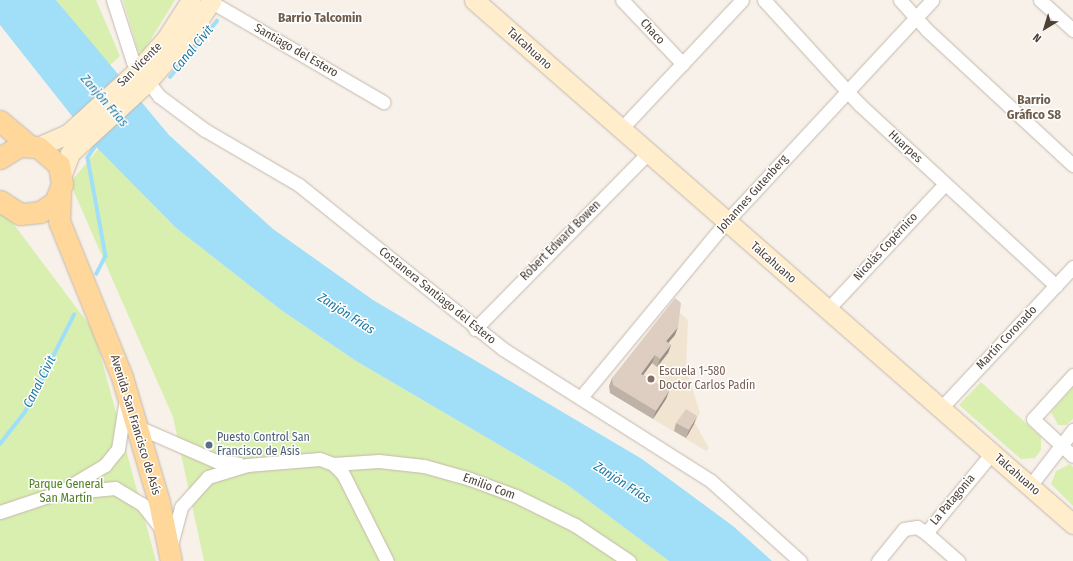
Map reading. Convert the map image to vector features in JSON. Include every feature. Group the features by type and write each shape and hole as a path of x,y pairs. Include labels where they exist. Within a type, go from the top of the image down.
{"main road":[{"name":"Avenida San Francisco de Asís","path":"0,120 34,146 54,157 61,184 59,221 122,377 138,427 171,561"},
{"path":"0,130 2,156 34,146"},
{"path":"30,214 48,208 61,184"},
{"name":"Avenida San Francisco de Asís","path":"0,201 10,210 30,214 50,230 80,270"}],"street":[{"name":"Costanera Santiago del Estero","path":"113,0 135,82 187,118 299,184 475,329 582,396 711,481 800,561"},
{"name":"San Vicente","path":"135,82 166,39 191,0"},
{"name":"Chaco","path":"622,0 682,64"},
{"path":"620,130 742,0"},
{"name":"Huarpes","path":"764,0 847,92 1056,286"},
{"path":"900,0 916,18 1073,165"},
{"name":"Johannes Gutenberg","path":"582,396 726,222 932,0"},
{"path":"1040,0 1073,30"},
{"name":"San Vicente","path":"61,184 70,153 83,130 188,35 210,1"},
{"name":"Santiago del Estero","path":"210,1 383,102"},
{"name":"Talcahuano","path":"478,1 620,130 1073,524"},
{"name":"San Vicente","path":"34,146 83,130"},
{"name":"Robert Edward Bowen","path":"475,329 648,154"},
{"name":"Nicolás Copérnico","path":"827,310 945,184"},
{"name":"Martín Coronado","path":"941,408 1073,267"},
{"path":"1073,375 1033,419 1073,456"},
{"path":"54,494 105,465 118,449 125,421 122,377"},
{"path":"138,427 216,461 247,465"},
{"path":"1030,486 1060,444 1073,430"},
{"name":"La Patagonia","path":"878,561 904,529 917,527 926,533 992,453"},
{"name":"Emilio Com","path":"247,465 320,459 333,464 379,461 424,466 470,479 516,496 575,525 629,561"},
{"path":"333,464 355,495 387,561"},
{"path":"171,561 176,517 188,495 208,477 247,465"},
{"path":"0,512 54,494 97,487 115,488 132,497 151,513 171,561"},
{"path":"926,533 958,561"}],"shaded area":[{"name":"Escuela 1-580 Doctor Carlos Padín","path":"672,306 688,320 686,369 700,413 695,423 709,448 706,451 610,393"}],"green space":[{"path":"56,0 96,0 120,56 109,66"},
{"path":"123,0 175,0 143,52 138,51"},
{"path":"98,149 176,228 281,310 356,361 566,484 669,561 204,561 173,417 70,183"},
{"name":"Parque General San Martín","path":"0,206 94,331 156,561 0,561"},
{"path":"981,382 1041,437 1041,450 1035,458 1021,459 959,405"},
{"path":"1073,387 1073,419 1066,425 1058,425 1051,412"},
{"path":"1070,464 1073,467 1073,506 1051,484 1056,471"}],"water":[{"name":"Zanjón Frías","path":"0,0 56,0 169,135 273,229 373,300 642,459 733,526 772,561 669,561 566,484 356,361 281,310 176,228 98,149 0,25"}],"building":[{"path":"675,298 681,303 678,327 666,341 671,345 660,359 655,355 641,374 669,391 656,411 613,385 612,378"},
{"path":"686,409 697,416 689,430 676,423"}],"waterway":[{"name":"Canal Civit","path":"170,77 217,21"},
{"name":"Canal Civit","path":"96,146 88,158 106,256 97,274"},
{"name":"Canal Civit","path":"0,444 25,412 74,315"}],"place":[{"name":"Escuela 1-580 Doctor Carlos Padín","path":"651,379"},
{"name":"Puesto Control San Francisco de Asis","path":"209,445"}],"district":[{"name":"Barrio Talcomin","path":"320,18"},
{"name":"Barrio Gráfico S8","path":"1034,108"}]}
